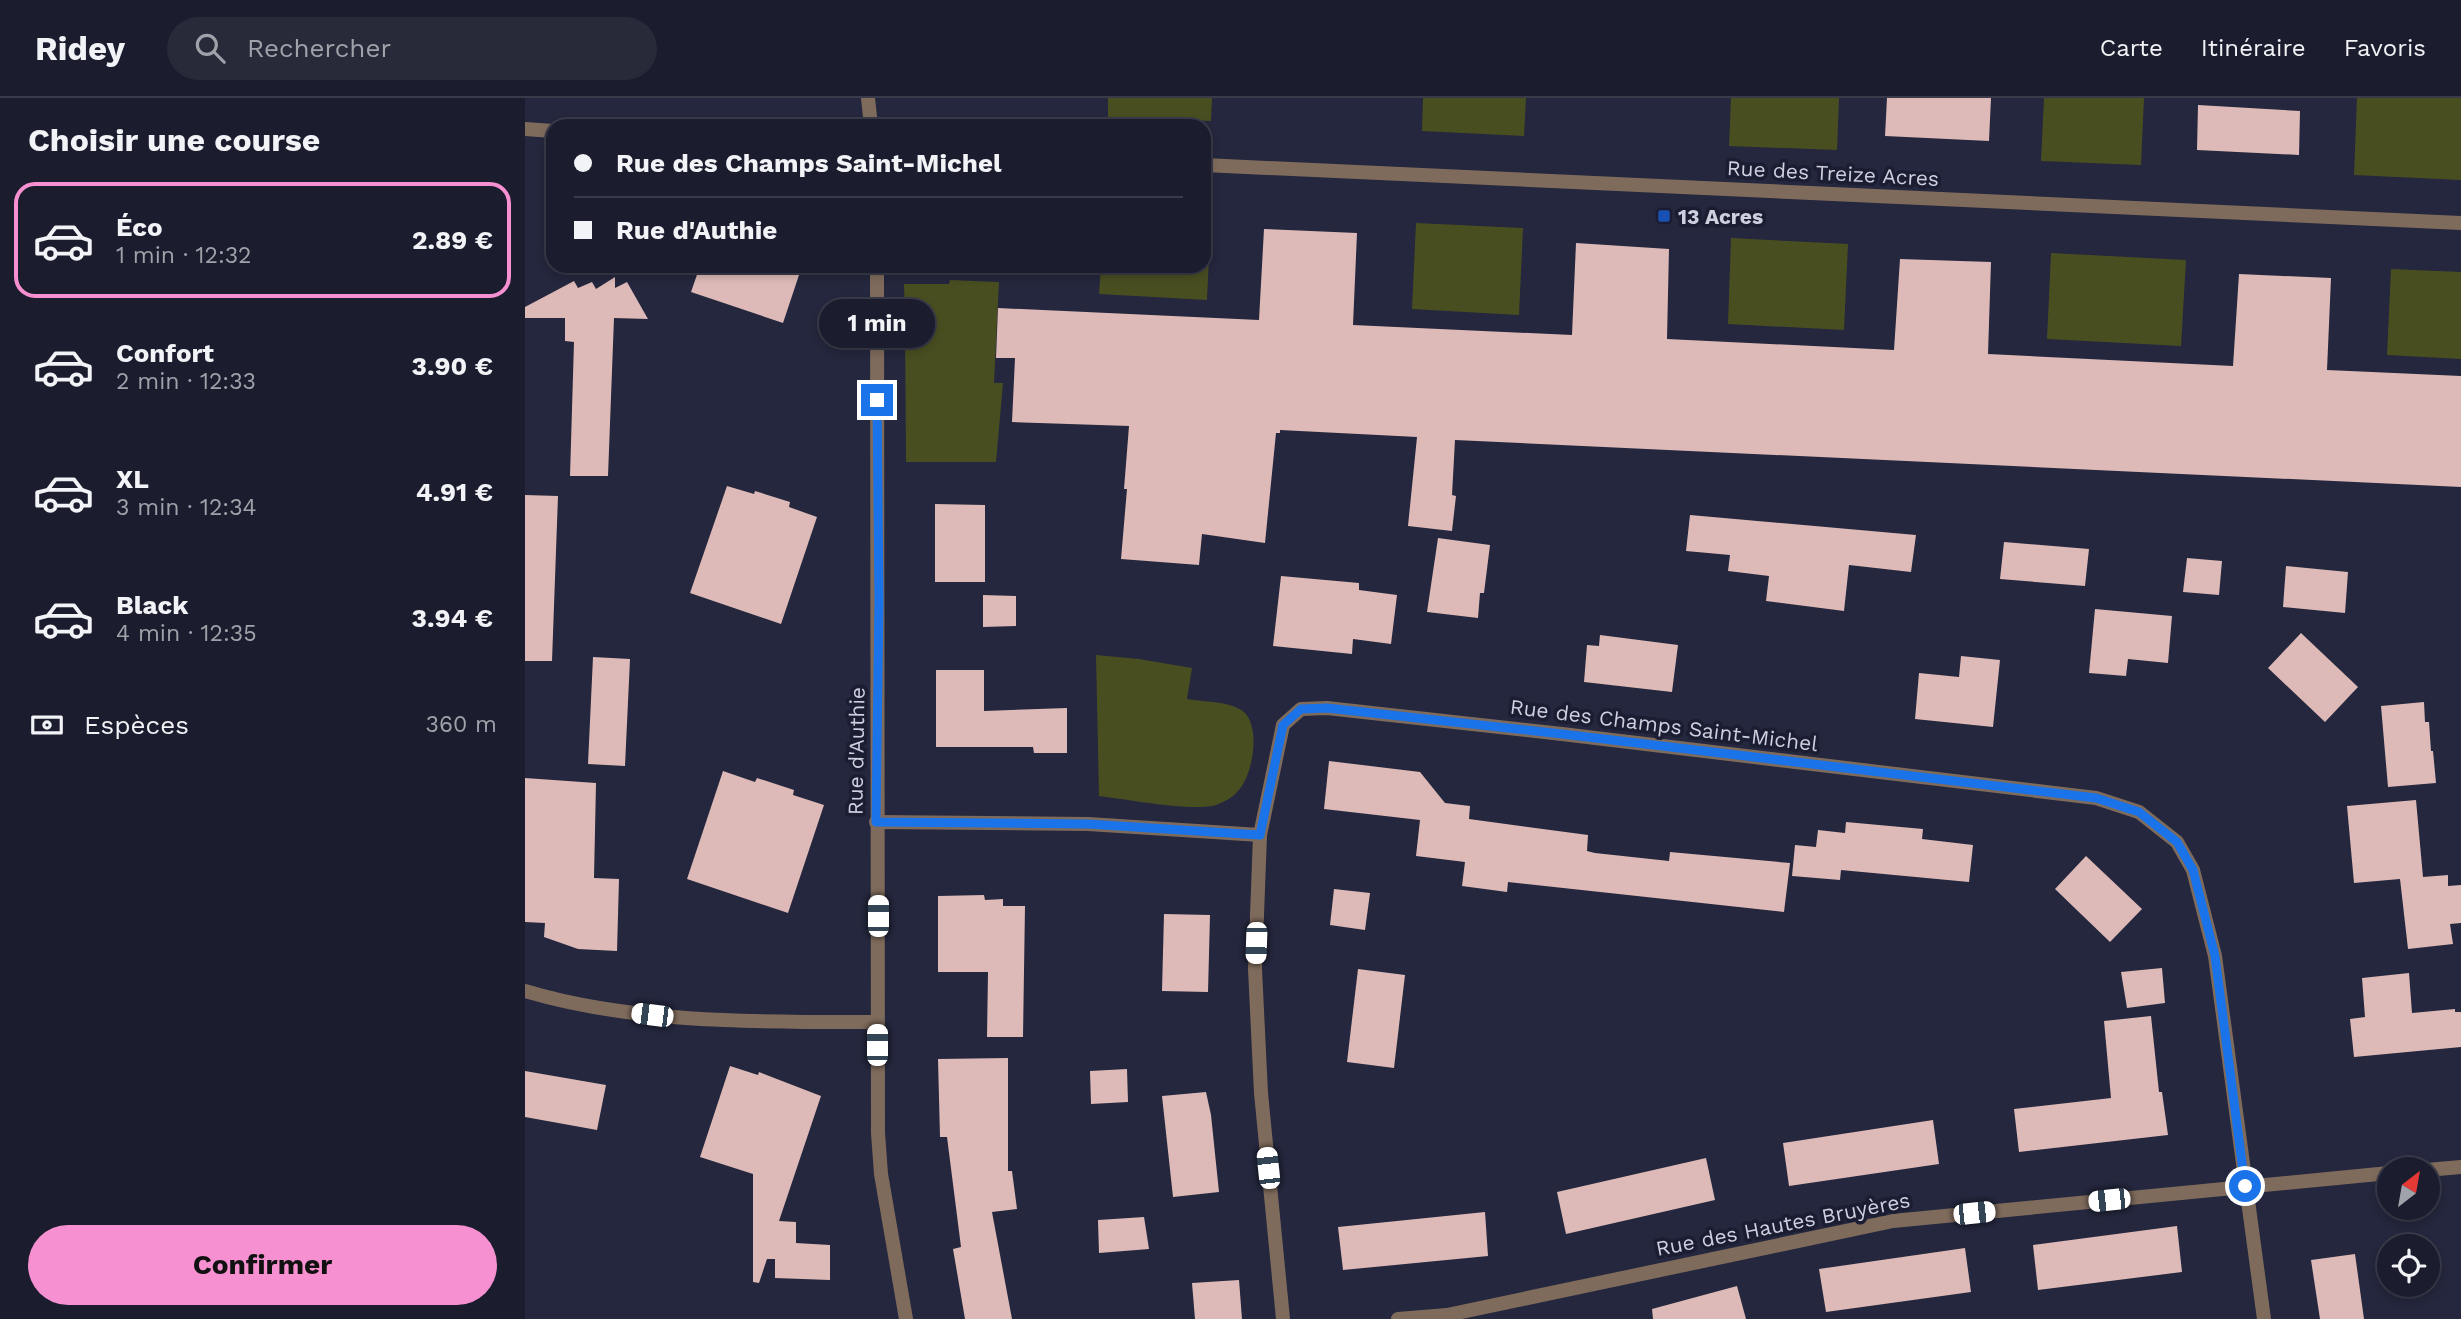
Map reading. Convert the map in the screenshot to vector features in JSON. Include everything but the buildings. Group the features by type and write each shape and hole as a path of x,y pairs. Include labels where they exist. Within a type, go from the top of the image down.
{"street":[{"path":"868,98 870,119"},
{"path":"525,129 546,130"},
{"name":"Rue des Treize Acres","path":"1211,165 2461,223"},
{"name":"Rue d'Authie","path":"877,273 878,1133 881,1174 907,1319"},
{"name":"Rue des Champs Saint-Michel","path":"1283,1319 1261,1093 1255,969 1260,835 1283,725 1301,709 1327,708 2096,798 2139,812 2177,842 2193,870 2215,956 2264,1319"},
{"path":"876,822 1088,824 1260,835"},
{"path":"525,991 588,1006 671,1017 876,1022"},
{"path":"2440,1169 2461,1167"},
{"name":"Rue des Hautes Bruyères","path":"1398,1319 1447,1315 1893,1221 2377,1174"}],"green space":[{"path":"1108,98 1212,98 1211,121 1108,117"},
{"path":"1423,98 1526,98 1524,136 1422,131"},
{"path":"1731,98 1839,98 1837,150 1729,146"},
{"path":"2044,98 2144,98 2141,165 2041,161"},
{"path":"2357,98 2461,98 2461,180 2354,175"},
{"path":"1416,223 1523,228 1519,315 1412,309"},
{"path":"1731,238 1848,244 1844,330 1728,324"},
{"path":"2051,253 2186,260 2181,346 2047,339"},
{"path":"2391,269 2461,272 2461,359 2387,355"},
{"path":"1100,273 1208,273 1207,300 1099,294"},
{"path":"950,280 999,282 994,383 1003,383 996,462 906,462 905,324 911,324 911,315 905,315 904,284 949,284"},
{"path":"1096,655 1192,668 1187,699 1224,704 1244,712 1252,729 1253,752 1248,774 1231,798 1216,805 1192,807 1099,796"}],"place":[{"name":"13 Acres","path":"1664,216"}],"route":[{"path":"877,400 879,600 876,822 1088,824 1260,835 1283,725 1301,709 1327,708 2096,798 2139,812 2177,842 2193,870 2215,956 2245,1186"}]}
